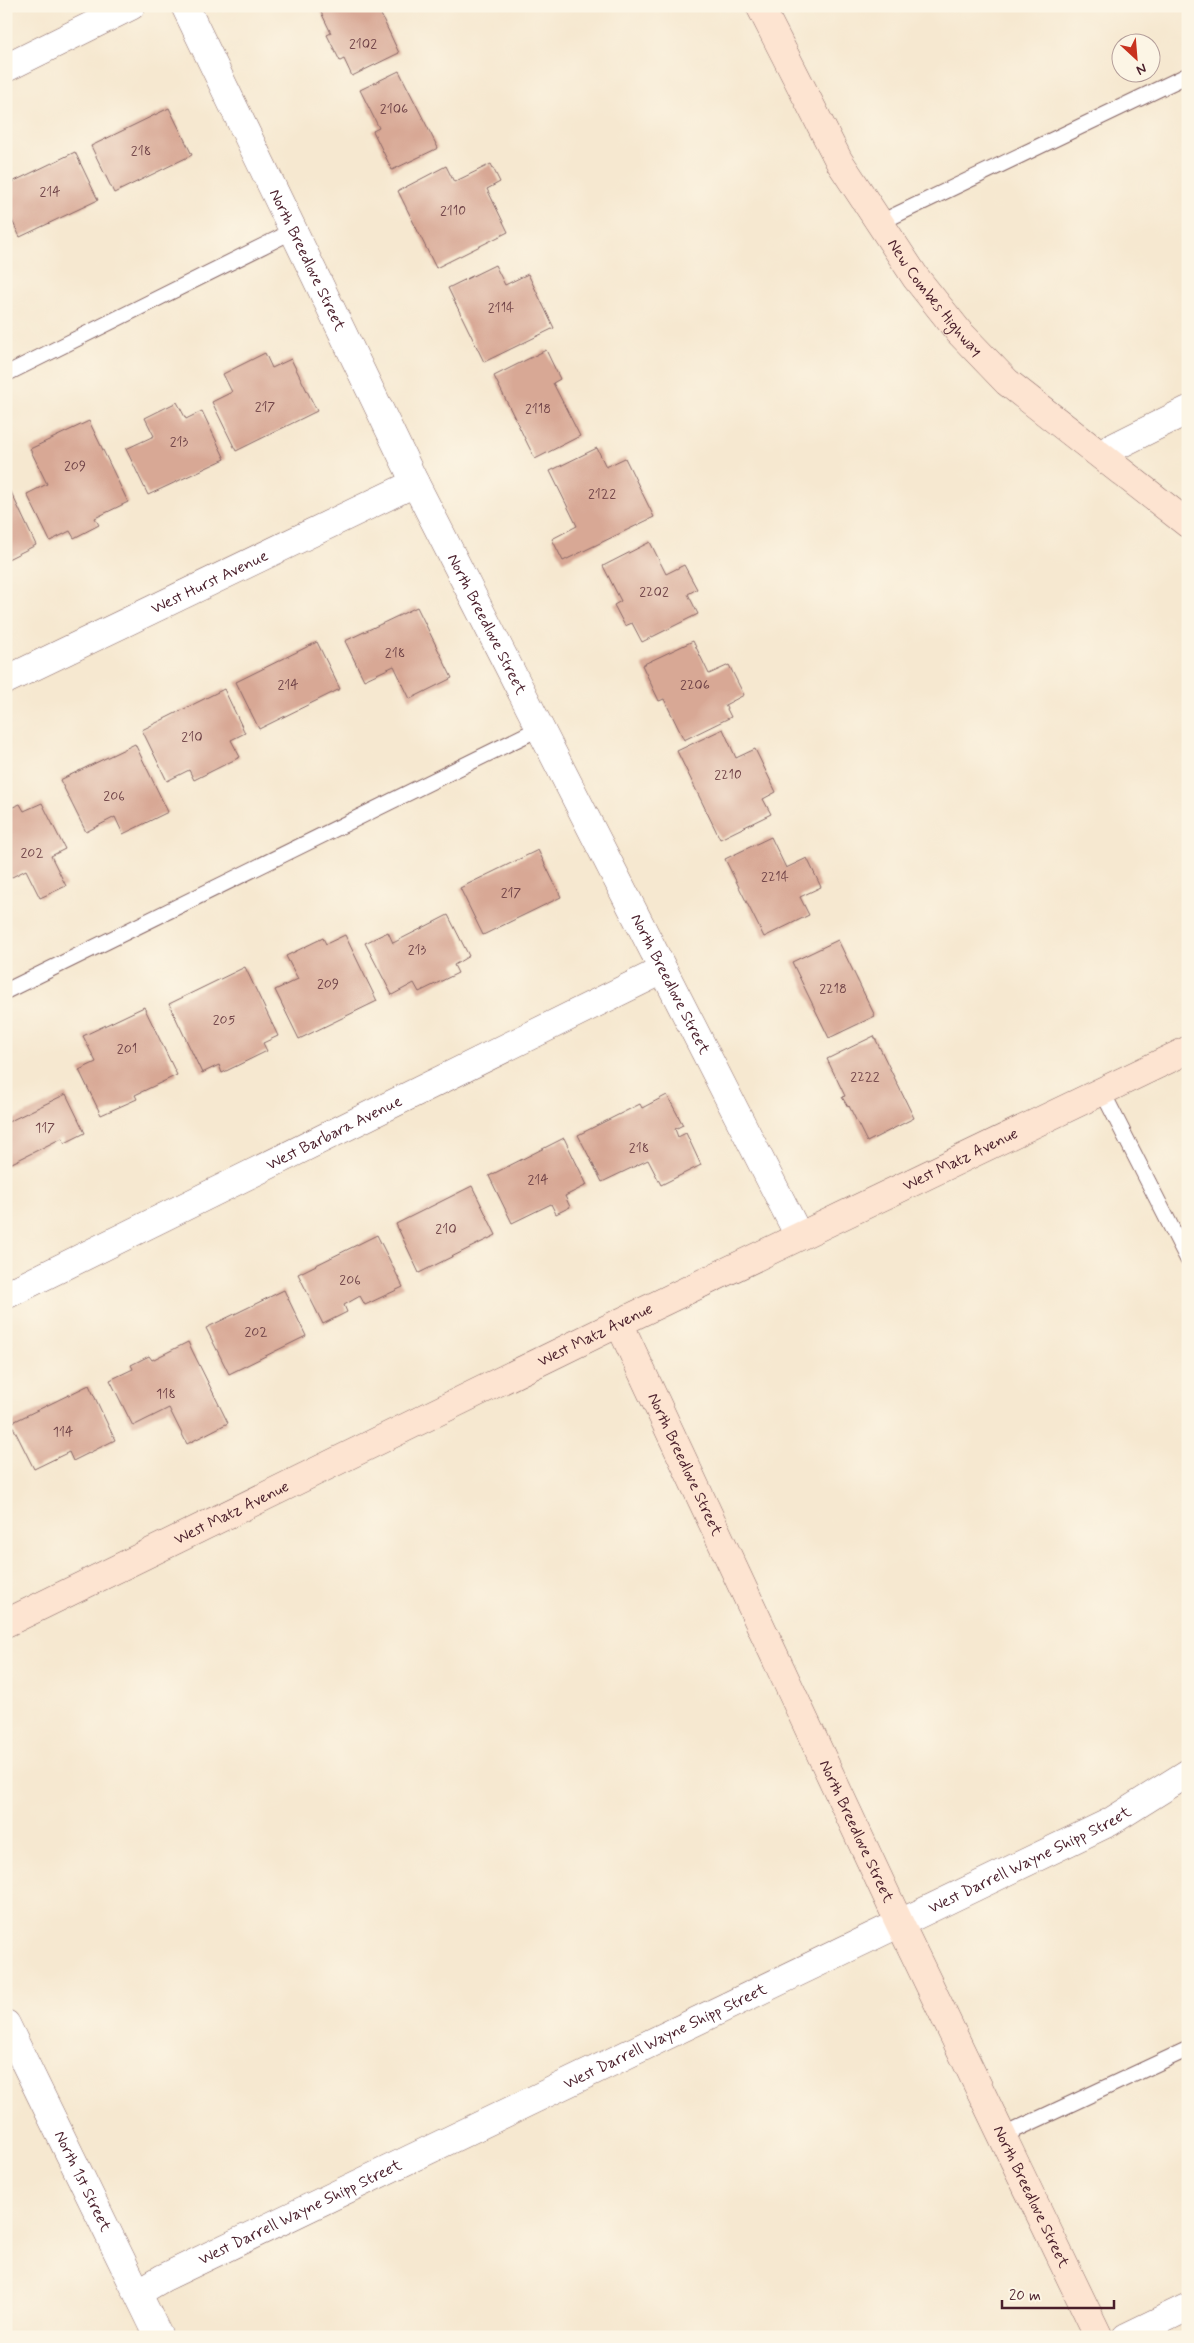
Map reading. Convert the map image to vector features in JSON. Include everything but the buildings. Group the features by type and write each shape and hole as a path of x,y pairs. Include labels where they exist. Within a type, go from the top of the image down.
{"street":[{"path":"6,68 131,6"},
{"name":"North Breedlove Street","path":"185,6 415,483 799,1236"},
{"name":"New Combes Highway","path":"760,6 839,161 916,278 959,332 1007,382 1188,524"},
{"path":"1100,454 1188,410"},
{"name":"West Hurst Avenue","path":"6,680 415,483"},
{"name":"West Barbara Avenue","path":"6,1295 663,970"},
{"name":"West Matz Avenue","path":"6,1623 619,1323 1188,1050"},
{"name":"North Breedlove Street","path":"619,1323 899,1922 1100,2337"},
{"name":"West Darrell Wayne Shipp Street","path":"139,2292 181,2269 1110,1822 1188,1773"},
{"name":"North 1st Street","path":"6,2024 160,2337"},
{"path":"1126,2337 1188,2307"}],"lane":[{"path":"879,222 1188,75"},
{"path":"6,374 293,231"},
{"path":"6,991 540,728"},
{"path":"1102,1091 1188,1260"},
{"path":"1002,2136 1188,2049"}]}
